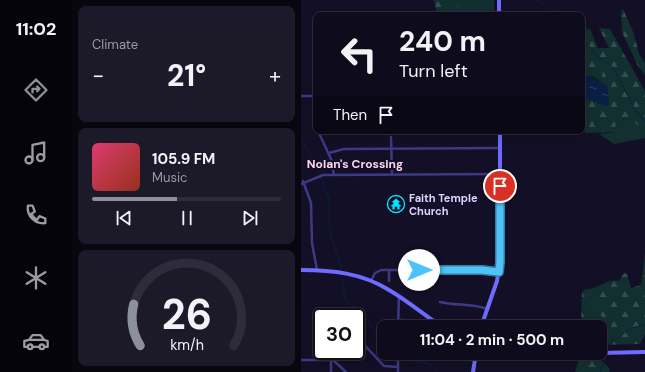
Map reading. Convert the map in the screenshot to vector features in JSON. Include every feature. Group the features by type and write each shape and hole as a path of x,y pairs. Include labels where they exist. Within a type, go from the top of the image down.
{"main road":[{"path":"499,0 499,12"},
{"path":"483,320 499,272 501,244 500,134"},
{"path":"301,270 346,273 371,281 399,296 432,320"},
{"path":"607,353 645,352"},
{"path":"473,372 475,360"}],"street":[{"path":"301,96 313,96"},
{"path":"319,134 333,164 333,175"},
{"path":"391,137 392,174"},
{"path":"329,154 344,149 500,148"},
{"path":"317,270 312,243 311,203 302,183 319,175 500,174"},
{"path":"389,270 389,281"},
{"path":"371,281 377,271 389,270 482,270 499,272"},
{"path":"398,320 399,296"},
{"path":"440,302 487,309"},
{"path":"365,346 384,366 398,367"},
{"path":"301,360 313,360"},
{"path":"331,372 331,360 337,362 346,372"},
{"path":"398,360 398,372"}],"green space":[{"path":"434,0 451,0 458,6 461,12 436,12"},
{"path":"451,0 494,0 494,12 460,12"},
{"path":"623,9 634,34 639,54 645,63 645,75 638,66 622,32 621,11"},
{"path":"585,28 590,29 598,48 609,48 599,28 610,29 645,91 645,131 627,117 616,123 615,132 585,133 585,99 585,61","holes":["594,67 601,67 604,70 602,74 602,81 589,73 588,70","586,76 592,76 607,86 609,105 600,104 585,99"]},
{"path":"594,67 601,67 604,70 602,81 589,73 588,70"},
{"path":"627,117 645,131 645,138 614,144 599,134 615,132 616,123"},
{"path":"645,254 645,334 640,344 607,345 608,321 596,312 597,295 587,297 585,318 592,320 581,320 582,292 586,289 594,288 610,281 619,281 624,273 627,274 631,288 641,285"},
{"path":"597,295 608,321 607,328 607,320 585,319 587,297"},
{"path":"579,360 602,361 610,369 609,372 575,372"}],"water":[{"path":"588,75 607,86 609,105 600,104 585,99 585,77"}],"waterway":[{"path":"536,0 557,12"},
{"path":"585,42 597,56 613,67 635,110 645,121"},
{"path":"301,137 319,173"},
{"path":"321,178 329,199 330,233 342,269"},
{"path":"342,277 345,299 360,311 377,333"},
{"path":"607,347 631,328 645,325"},
{"path":"410,360 429,364 437,372"},
{"path":"600,372 604,360"}],"place":[{"name":"Faith Temple Church","path":"396,204"}],"district":[{"name":"Nolan's Crossing","path":"355,164"}],"route":[{"path":"419,270 482,270 499,272 501,229 500,186"}]}
